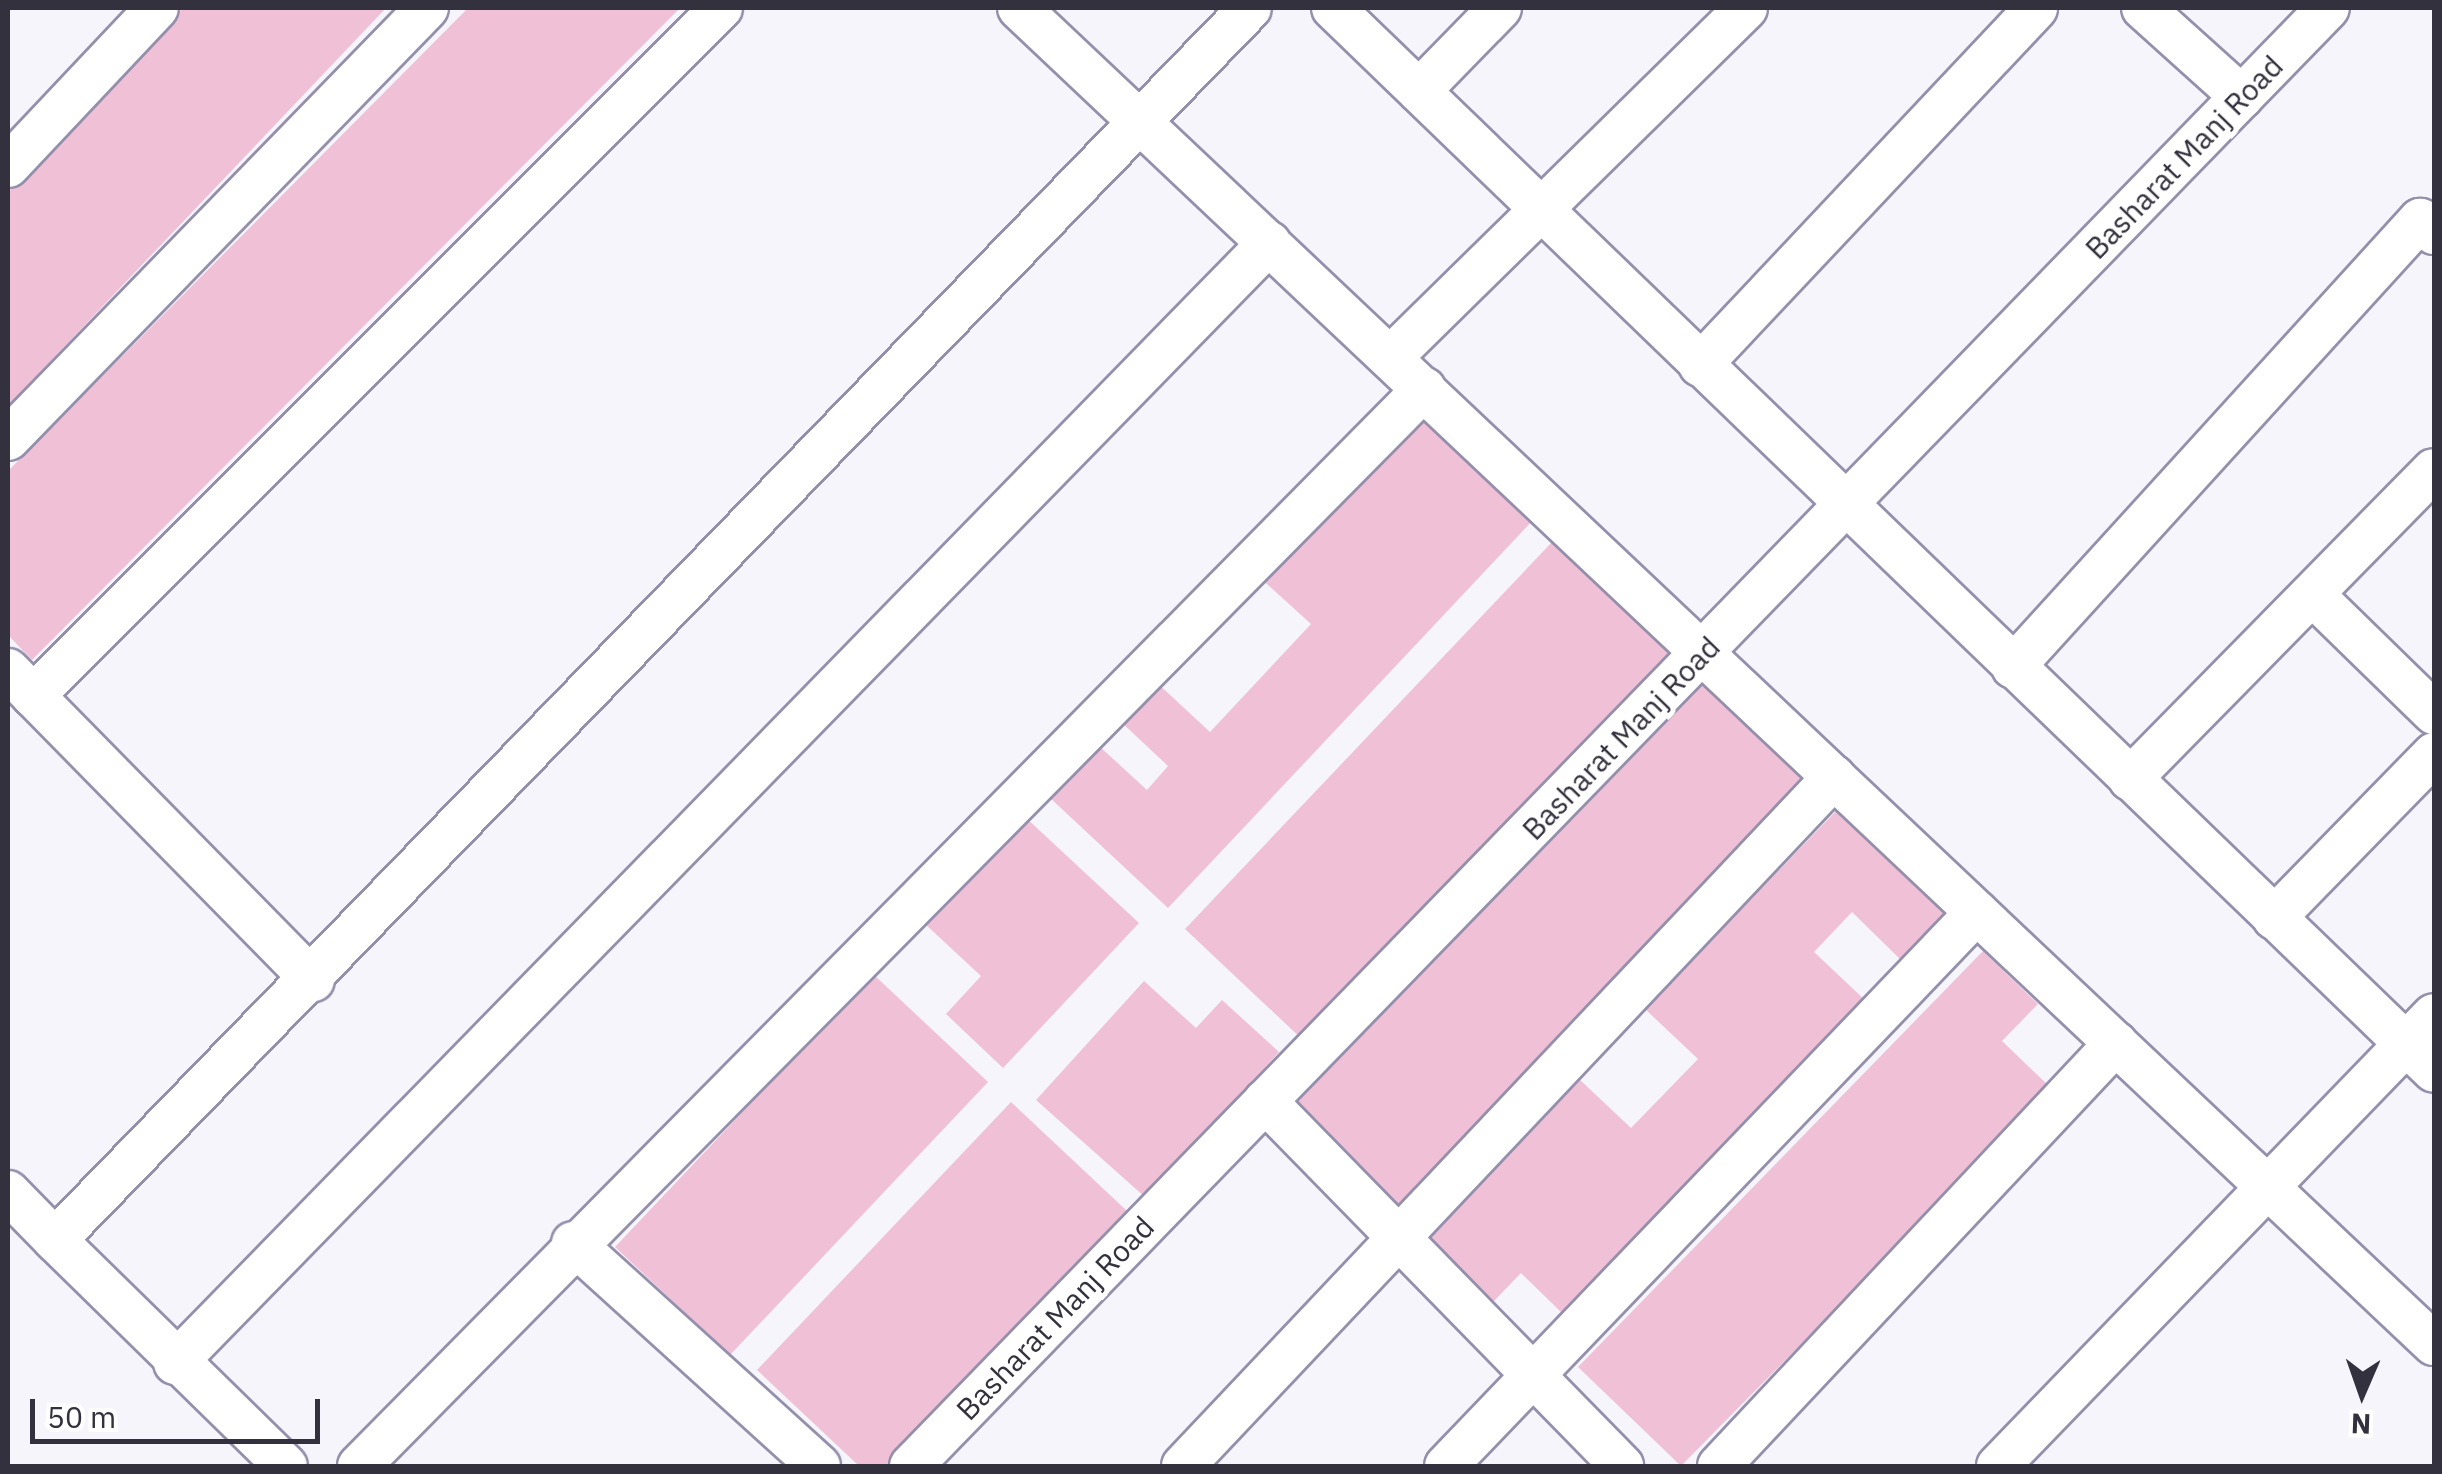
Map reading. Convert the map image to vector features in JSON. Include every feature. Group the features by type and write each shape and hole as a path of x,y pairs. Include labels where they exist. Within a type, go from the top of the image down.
{"street":[{"path":"8,166 157,8"},
{"path":"8,439 427,8"},
{"path":"313,980 20,683 721,8"},
{"path":"1019,8 2434,1344"},
{"path":"55,1240 313,980 1250,8"},
{"path":"1333,8 2274,918 2425,1043 2265,1184 1998,1466"},
{"path":"1419,91 1500,8"},
{"path":"1390,358 1746,8"},
{"path":"1700,365 2036,8"},
{"path":"2142,8 2242,98"},
{"name":"Basharat Manj Road","path":"911,1466 2328,8"},
{"path":"2013,668 2430,220"},
{"path":"175,1363 1269,243"},
{"path":"359,1466 573,1243 1424,389"},
{"path":"2130,780 2431,480"},
{"path":"2313,595 2434,713"},
{"path":"2274,918 2434,754"},
{"path":"1183,1466 1834,777"},
{"path":"1446,1466 1977,912"},
{"path":"1719,1466 2116,1043"},
{"path":"1265,1101 1622,1466"},
{"path":"8,1192 175,1363 286,1466"},
{"path":"573,1243 819,1466"}],"building":[{"path":"183,8 386,8 8,406 8,192"},
{"path":"468,8 680,8 32,660 8,635 8,471"},
{"path":"1415,409 1534,519 1168,908 1049,797 1098,745 1147,790 1168,766 1119,720 1155,681 1210,732 1311,624 1258,576"},
{"path":"1552,542 1671,653 1304,1041 1185,929"},
{"path":"1699,678 1808,780 1401,1209 1292,1106"},
{"path":"1836,811 1946,916 1902,961 1852,912 1814,952 1866,1001 1563,1314 1521,1273 1493,1302 1425,1237 1578,1078 1631,1128 1698,1059 1645,1009"},
{"path":"1024,816 1139,923 1003,1068 946,1014 981,976 924,923"},
{"path":"1983,951 2038,1004 2002,1041 2052,1089 1681,1466 1578,1367"},
{"path":"873,974 988,1082 730,1355 615,1247"},
{"path":"1144,981 1196,1028 1222,1000 1279,1052 1146,1198 1036,1100"},
{"path":"1011,1102 1127,1211 886,1466 859,1466 757,1370"}]}
